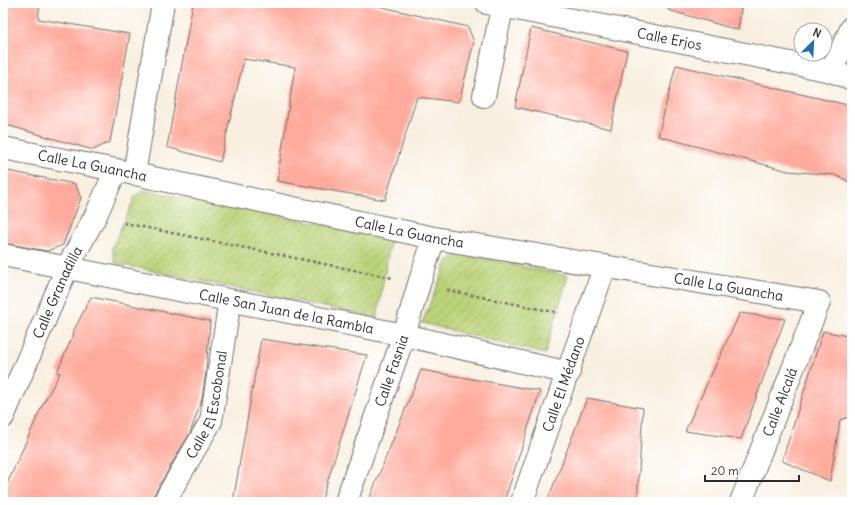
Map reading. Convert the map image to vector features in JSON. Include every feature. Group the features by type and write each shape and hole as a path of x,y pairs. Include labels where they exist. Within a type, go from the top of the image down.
{"street":[{"name":"Calle Granadilla","path":"5,408 67,268 96,215 125,172 163,3"},
{"name":"Calle Erjos","path":"498,4 831,71 852,79"},
{"path":"484,96 498,4"},
{"path":"831,71 852,26"},
{"name":"Calle La Guancha","path":"3,148 125,172 434,238 819,302"},
{"name":"Calle Fasnia","path":"346,502 404,336 434,238"},
{"name":"Calle San Juan de la Rambla","path":"3,255 404,336 569,373"},
{"name":"Calle El Médano","path":"522,502 569,373 605,266"},
{"name":"Calle El Escobonal","path":"164,502 211,421 230,300"},
{"name":"Calle Alcalá","path":"741,502 819,302"}],"path":[{"path":"96,215 124,223 587,319"}],"green space":[{"path":"143,190 391,237 377,318 115,263 112,248 135,197"},
{"path":"462,254 568,276 545,354 422,323 448,260"}],"building":[{"path":"3,3 40,3 38,19 130,34 110,142 93,150 3,124"},
{"path":"193,3 365,3 468,27 474,42 459,102 417,97 385,200 277,181 295,67 244,59 220,162 167,147"},
{"path":"669,3 742,3 738,30 668,10"},
{"path":"531,28 627,51 611,129 515,107"},
{"path":"676,65 852,106 852,183 835,175 788,171 658,136"},
{"path":"3,170 75,184 81,198 63,245 47,251 3,243"},
{"path":"91,297 210,321 206,372 202,399 190,433 153,496 152,502 3,502 3,493 42,406 60,373 57,372 74,333 73,332"},
{"path":"740,313 785,319 741,439 685,431"},
{"path":"823,331 852,337 852,416 840,420 830,481 782,461"},
{"path":"261,339 367,355 321,502 233,502"},
{"path":"421,370 540,391 504,502 368,502"},
{"path":"587,398 643,408 637,502 547,502"}]}
